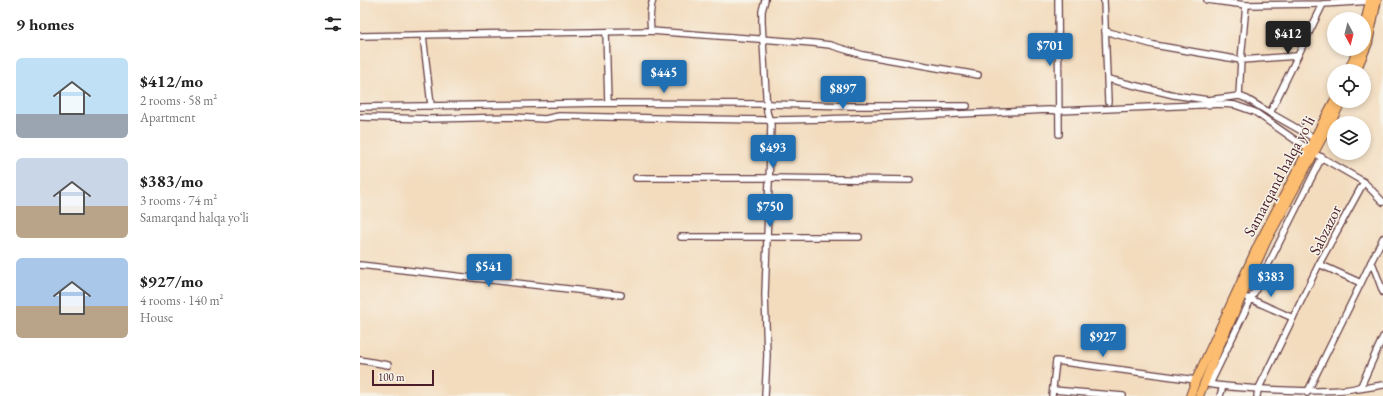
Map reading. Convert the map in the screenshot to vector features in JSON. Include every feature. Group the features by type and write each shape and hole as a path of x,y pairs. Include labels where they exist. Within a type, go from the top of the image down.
{"highway":[{"path":"1369,12 1373,0"},
{"path":"1359,64 1368,43 1373,0"},
{"name":"Samarqand halqa yoʻli","path":"1199,396 1203,382 1259,244 1315,153 1314,138 1330,108"},
{"name":"Samarqand halqa yoʻli","path":"1190,396 1203,382 1267,240 1338,108"}],"street":[{"path":"651,31 650,13 653,0"},
{"path":"765,0 762,11 767,104 772,124 765,295 767,355 765,396"},
{"path":"1058,0 1060,105 1058,111 1059,134"},
{"path":"1104,0 1108,102"},
{"path":"1207,0 1246,5 1323,4 1373,0"},
{"path":"1270,113 1323,4"},
{"path":"1239,96 1246,5"},
{"path":"360,36 651,31 830,45 863,55 978,75"},
{"path":"1106,31 1154,45 1241,60 1297,56"},
{"path":"606,32 608,103"},
{"path":"424,35 431,105"},
{"path":"1108,79 1174,95 1208,100 1239,96 1247,99 1314,138"},
{"path":"360,107 608,103 968,106"},
{"path":"360,117 429,119 513,117 545,119 559,116 770,120 911,117 1050,110 1058,111 1235,104 1255,112 1315,153 1364,182 1383,202"},
{"path":"1203,382 1251,299 1315,153"},
{"path":"636,178 910,180"},
{"name":"Sabzazor","path":"1361,283 1319,264 1364,182"},
{"path":"681,236 858,237"},
{"path":"1307,393 1383,238"},
{"path":"1371,262 1383,292"},
{"path":"1258,393 1319,264"},
{"path":"360,265 621,294"},
{"path":"1242,295 1293,318"},
{"path":"1358,389 1361,386 1383,337"},
{"path":"360,360 388,365"},
{"path":"1123,396 1052,393 1056,361 1203,382 1258,393 1342,393 1383,385"},
{"path":"1220,396 1223,386"}]}
